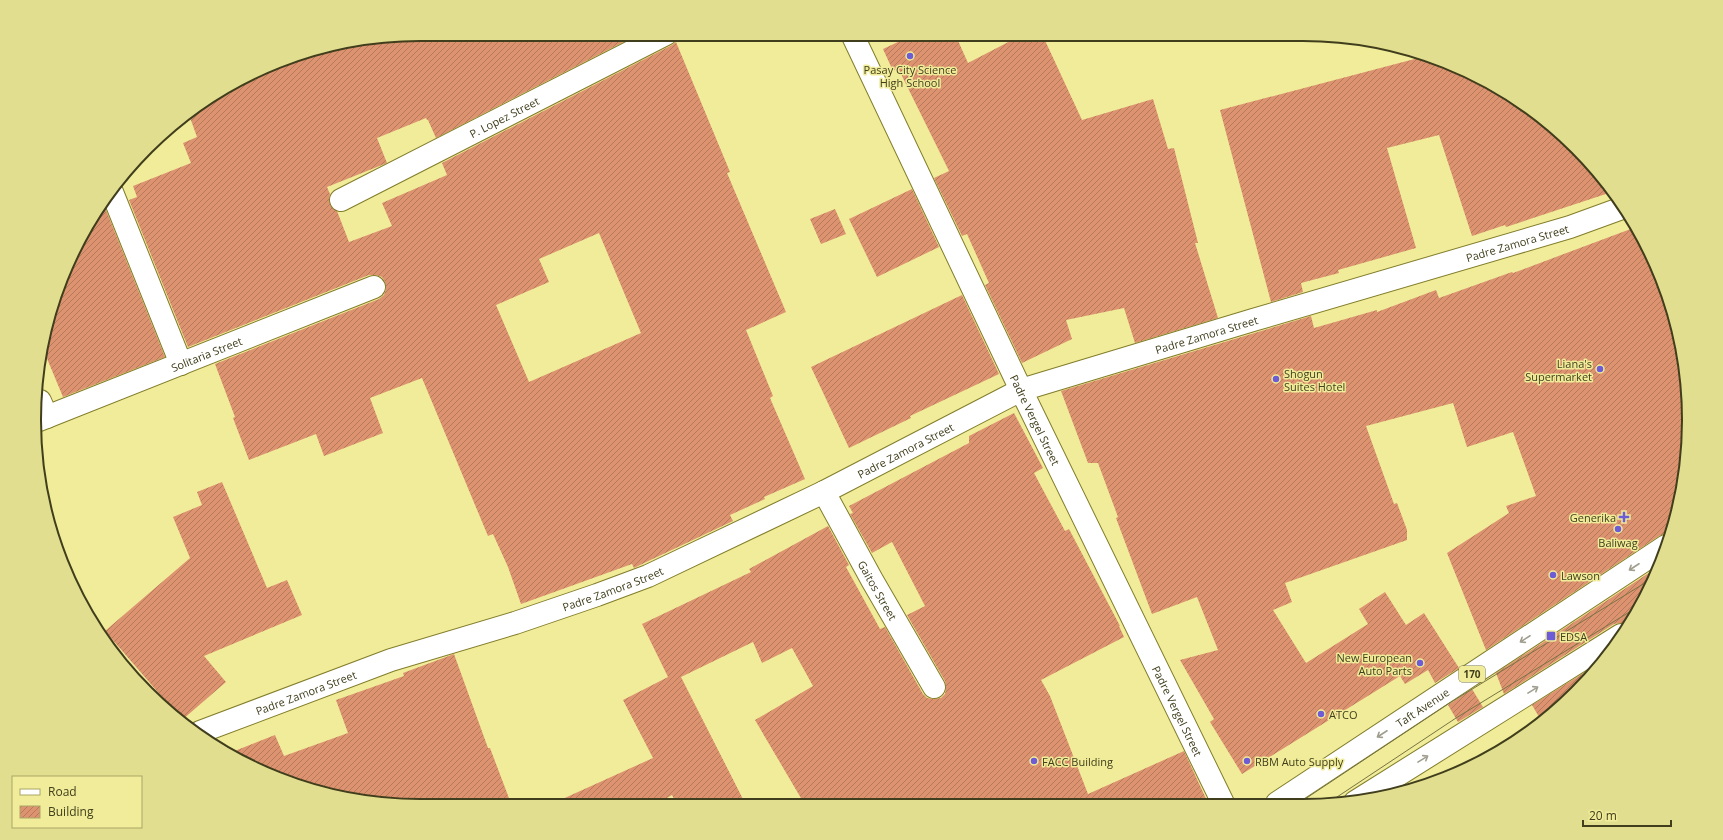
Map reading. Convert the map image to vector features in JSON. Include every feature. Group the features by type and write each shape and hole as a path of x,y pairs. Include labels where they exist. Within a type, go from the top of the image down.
{"street":[{"name":"P. Lopez Street","path":"341,200 652,41"},
{"name":"Padre Vergel Street","path":"855,41 1021,390 1221,799"},
{"path":"114,196 181,364"},
{"name":"Padre Zamora Street","path":"203,731 391,660 516,623 628,584 824,492 1021,390 1570,227 1618,209"},
{"name":"Solitaria Street","path":"42,413 181,364 374,287"},
{"name":"Gaitos Street","path":"824,492 872,580 934,687"},
{"name":"Taft Avenue","path":"1284,799 1658,551"},
{"path":"1368,794 1611,641"}],"building":[{"path":"420,41 625,41 436,138 426,118 377,138 387,163 327,187 330,194 330,205 337,211 349,242 392,226 382,203 447,175 442,163 676,42 730,172 727,173 786,312 746,330 773,396 770,398 805,479 764,497 765,499 730,515 733,521 634,568 632,564 521,604 508,567 493,534 488,536 422,378 370,398 383,433 324,456 316,434 249,460 215,364 379,299 384,295 386,289 385,282 382,277 369,275 188,347 129,200 137,197 133,186 191,163 183,143 197,137 190,118 224,96 231,93 231,92 252,80 298,61 346,48 371,44","holes":["599,233 641,333 529,382 496,305 549,282 539,259"]},
{"path":"900,41 958,41 968,63 1010,41 1045,41 1082,120 1153,99 1168,149 1174,148 1198,243 1195,243 1218,318 1135,343 1124,308 1066,320 1072,339 1022,363 985,285 989,283 967,234 962,236 934,178 949,171 898,68 893,71 883,49"},
{"path":"1416,59 1471,80 1514,105 1534,119 1571,152 1607,194 1506,227 1505,225 1472,236 1439,135 1387,148 1416,248 1338,270 1339,273 1301,283 1303,292 1271,302 1220,110"},
{"path":"912,189 939,247 877,277 849,219"},
{"path":"835,209 846,234 821,244 810,219"},
{"path":"106,210 165,357 63,397 46,357 48,346 61,298 70,275 80,252 104,211"},
{"path":"1630,229 1631,231 1643,252 1662,298 1675,346 1679,371 1682,420 1679,469 1675,494 1664,534 1659,536 1486,650 1447,553 1509,513 1506,506 1536,496 1513,432 1467,447 1453,403 1366,426 1394,504 1397,503 1407,530 1407,540 1285,583 1292,602 1273,610 1306,663 1368,624 1359,609 1385,592 1406,625 1424,613 1459,668 1435,683 1428,670 1405,684 1400,676 1242,774 1210,722 1214,719 1180,660 1218,650 1197,597 1152,614 1116,518 1118,517 1098,463 1088,463 1061,391 1311,316 1314,328 1377,310 1377,312 1436,290 1439,298 1512,272 1513,273"},
{"path":"962,295 999,374 910,416 911,418 849,448 811,367"},
{"path":"1014,413 1043,468 1034,473 1065,531 1069,529 1120,626 1124,637 1041,680 1050,696 1088,794 1184,751 1206,799 801,799 755,720 813,686 792,648 762,663 753,642 681,677 743,799 674,799 672,795 665,799 562,799 653,758 623,700 668,677 642,624 751,572 749,569 828,526 849,565 846,567 880,629 885,627 923,694 927,698 941,698 945,694 945,681 907,615 925,606 892,542 872,553 850,514 853,513 849,506 969,443 969,436"},
{"path":"222,482 267,588 287,580 302,615 204,656 226,682 185,718 165,700 105,631 190,558 173,517 202,505 197,492"},
{"path":"1650,572 1643,588 1623,623 1614,624 1504,694 1496,673"},
{"path":"454,654 488,748 490,748 509,799 395,798 346,792 298,779 252,760 235,751 275,735 284,756 348,733 336,700 404,676 403,673"},
{"path":"1587,671 1571,688 1539,717 1532,705"},
{"path":"1472,689 1483,707 1458,722 1448,705"}],"tram line":[{"path":"1305,799 1448,704 1645,583"},
{"path":"1337,797 1456,718 1630,612"}],"place":[{"name":"Pasay City Science High School","path":"910,56"},
{"name":"Liana's Supermarket","path":"1600,369"},
{"name":"Shogun Suites Hotel","path":"1276,379"},
{"name":"Generika","path":"1624,517"},
{"name":"Baliwag","path":"1618,529"},
{"name":"Lawson","path":"1553,575"},
{"name":"EDSA","path":"1551,636"},
{"name":"New European Auto Parts","path":"1420,663"},
{"name":"ATCO","path":"1321,714"},
{"name":"FACC Building","path":"1034,761"},
{"name":"RBM Auto Supply","path":"1247,761"}]}
